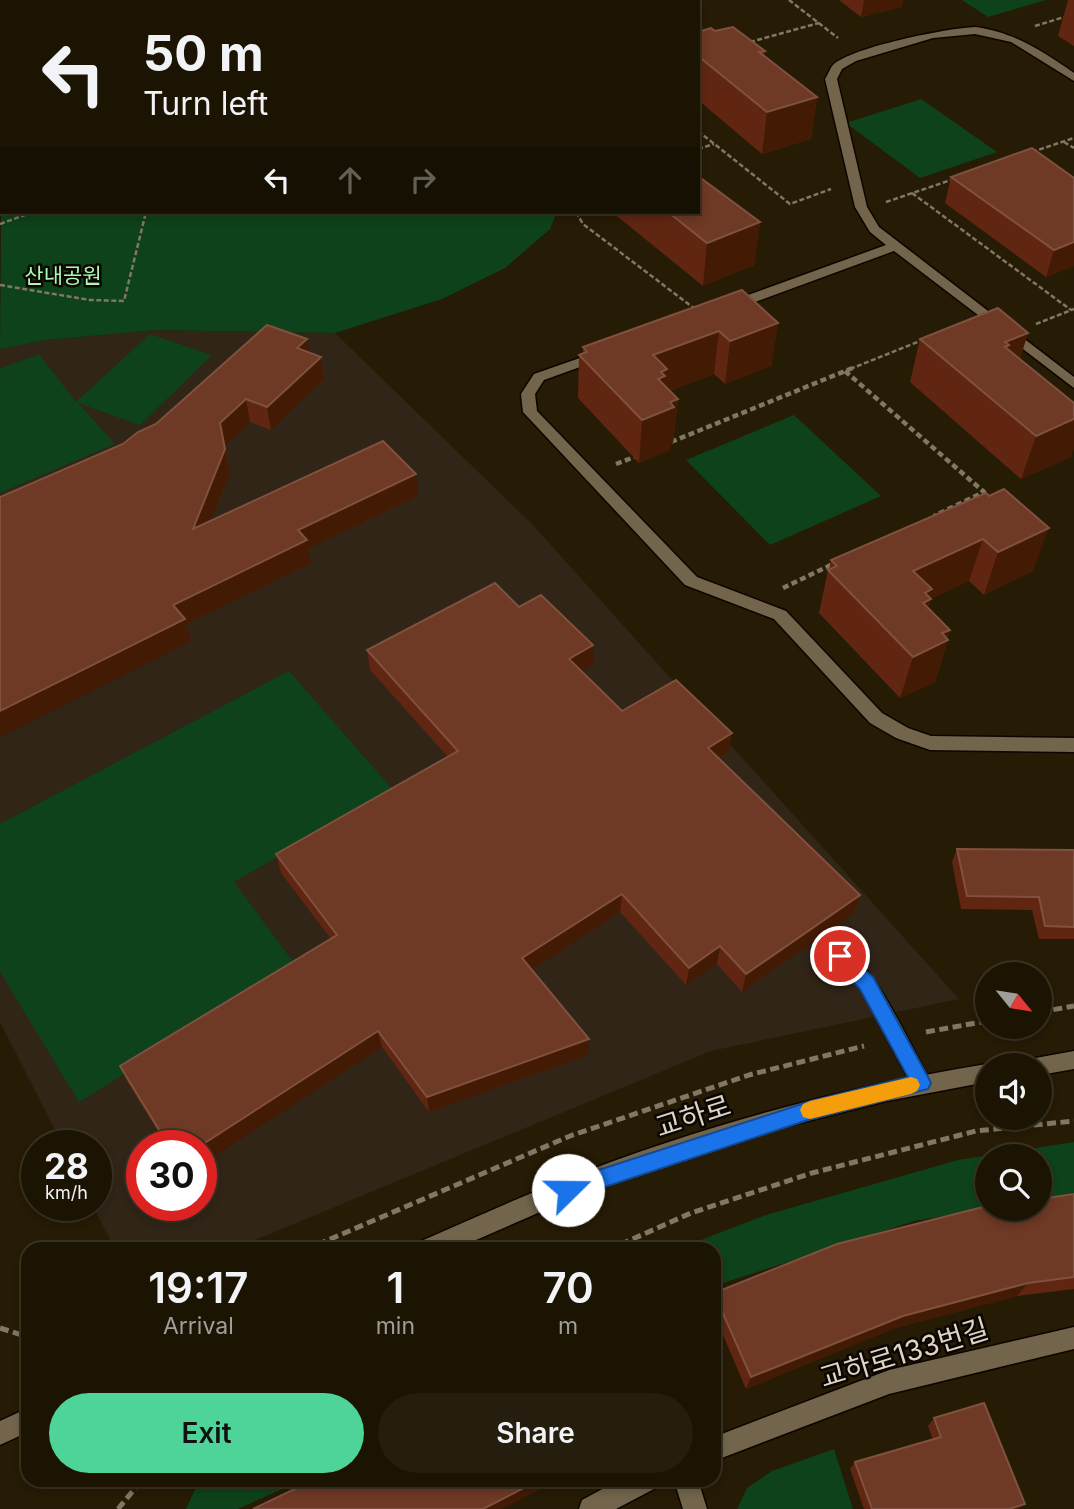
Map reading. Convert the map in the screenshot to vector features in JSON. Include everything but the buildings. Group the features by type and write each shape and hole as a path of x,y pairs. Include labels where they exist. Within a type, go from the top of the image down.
{"street":[{"path":"1074,78 1014,40 974,30 955,31 861,56 837,67 831,79 863,210 874,229 1074,384"},
{"path":"704,316 895,246"},
{"path":"615,349 539,377 528,394 530,412 691,581 714,592 753,602 780,615 876,718 901,733 930,743 1074,745"},
{"path":"1052,1064 1074,1060"},
{"name":"교하로","path":"446,1242 591,1180 811,1110 921,1083 975,1075"},
{"name":"교하로133번길","path":"721,1446 888,1382 1074,1338"},
{"path":"0,1433 21,1423"},
{"path":"591,1509 632,1487"},
{"path":"688,1487 695,1509"}],"lane":[{"path":"840,956 867,983 921,1083"}],"path":[{"path":"789,0 861,56"},
{"path":"739,45 819,23"},
{"path":"700,27 717,41"},
{"path":"700,133 790,204 855,181"},
{"path":"1026,154 1074,138"},
{"path":"1063,141 1074,148"},
{"path":"700,148 715,144"},
{"path":"863,210 962,176"},
{"path":"912,193 1072,309"},
{"path":"0,224 28,214"},
{"path":"0,285 43,290 66,298 95,303 124,300 146,214"},
{"path":"577,214 583,224 704,316"},
{"path":"1011,335 1072,309"},
{"path":"666,444 934,335"},
{"path":"845,371 984,492 923,521"},
{"path":"590,475 641,454"},
{"path":"753,602 838,562"},
{"path":"1052,1010 1074,1006"},
{"path":"926,1032 975,1023"},
{"path":"324,1242 570,1136 749,1075 864,1045"},
{"path":"626,1242 691,1213 812,1173 976,1131 1074,1121"},
{"path":"0,1328 21,1335"},
{"path":"118,1509 136,1487"}],"shaded area":[{"path":"156,330 335,333 532,524 959,999 711,1051 250,1242 111,1242 101,1221 112,1221 112,1130 55,1130 0,1022 0,349 46,340"}],"green space":[{"path":"962,0 1046,0 988,17"},
{"path":"921,99 997,152 920,178 846,123"},
{"name":"산내공원","path":"1,214 556,214 550,229 505,268 442,299 335,333 156,330 46,340 0,349"},
{"path":"150,334 212,355 140,425 78,403 115,444 0,493 0,369 39,354 76,402"},
{"path":"794,415 881,496 770,545 686,460"},
{"path":"289,671 393,790 234,882 297,967 79,1102 0,972 0,824"},
{"path":"1074,1142 1074,1194 1052,1198 1052,1145"},
{"path":"975,1157 975,1211 914,1221 721,1284 721,1242 696,1242 766,1215"},
{"path":"834,1449 853,1509 737,1509 747,1488 772,1471"},
{"path":"196,1487 287,1487 238,1509 186,1509"}],"slow traffic":[{"path":"810,1110 911,1085"}],"route":[{"path":"568,1190 591,1180 811,1110 921,1083 867,983 840,956"}]}
